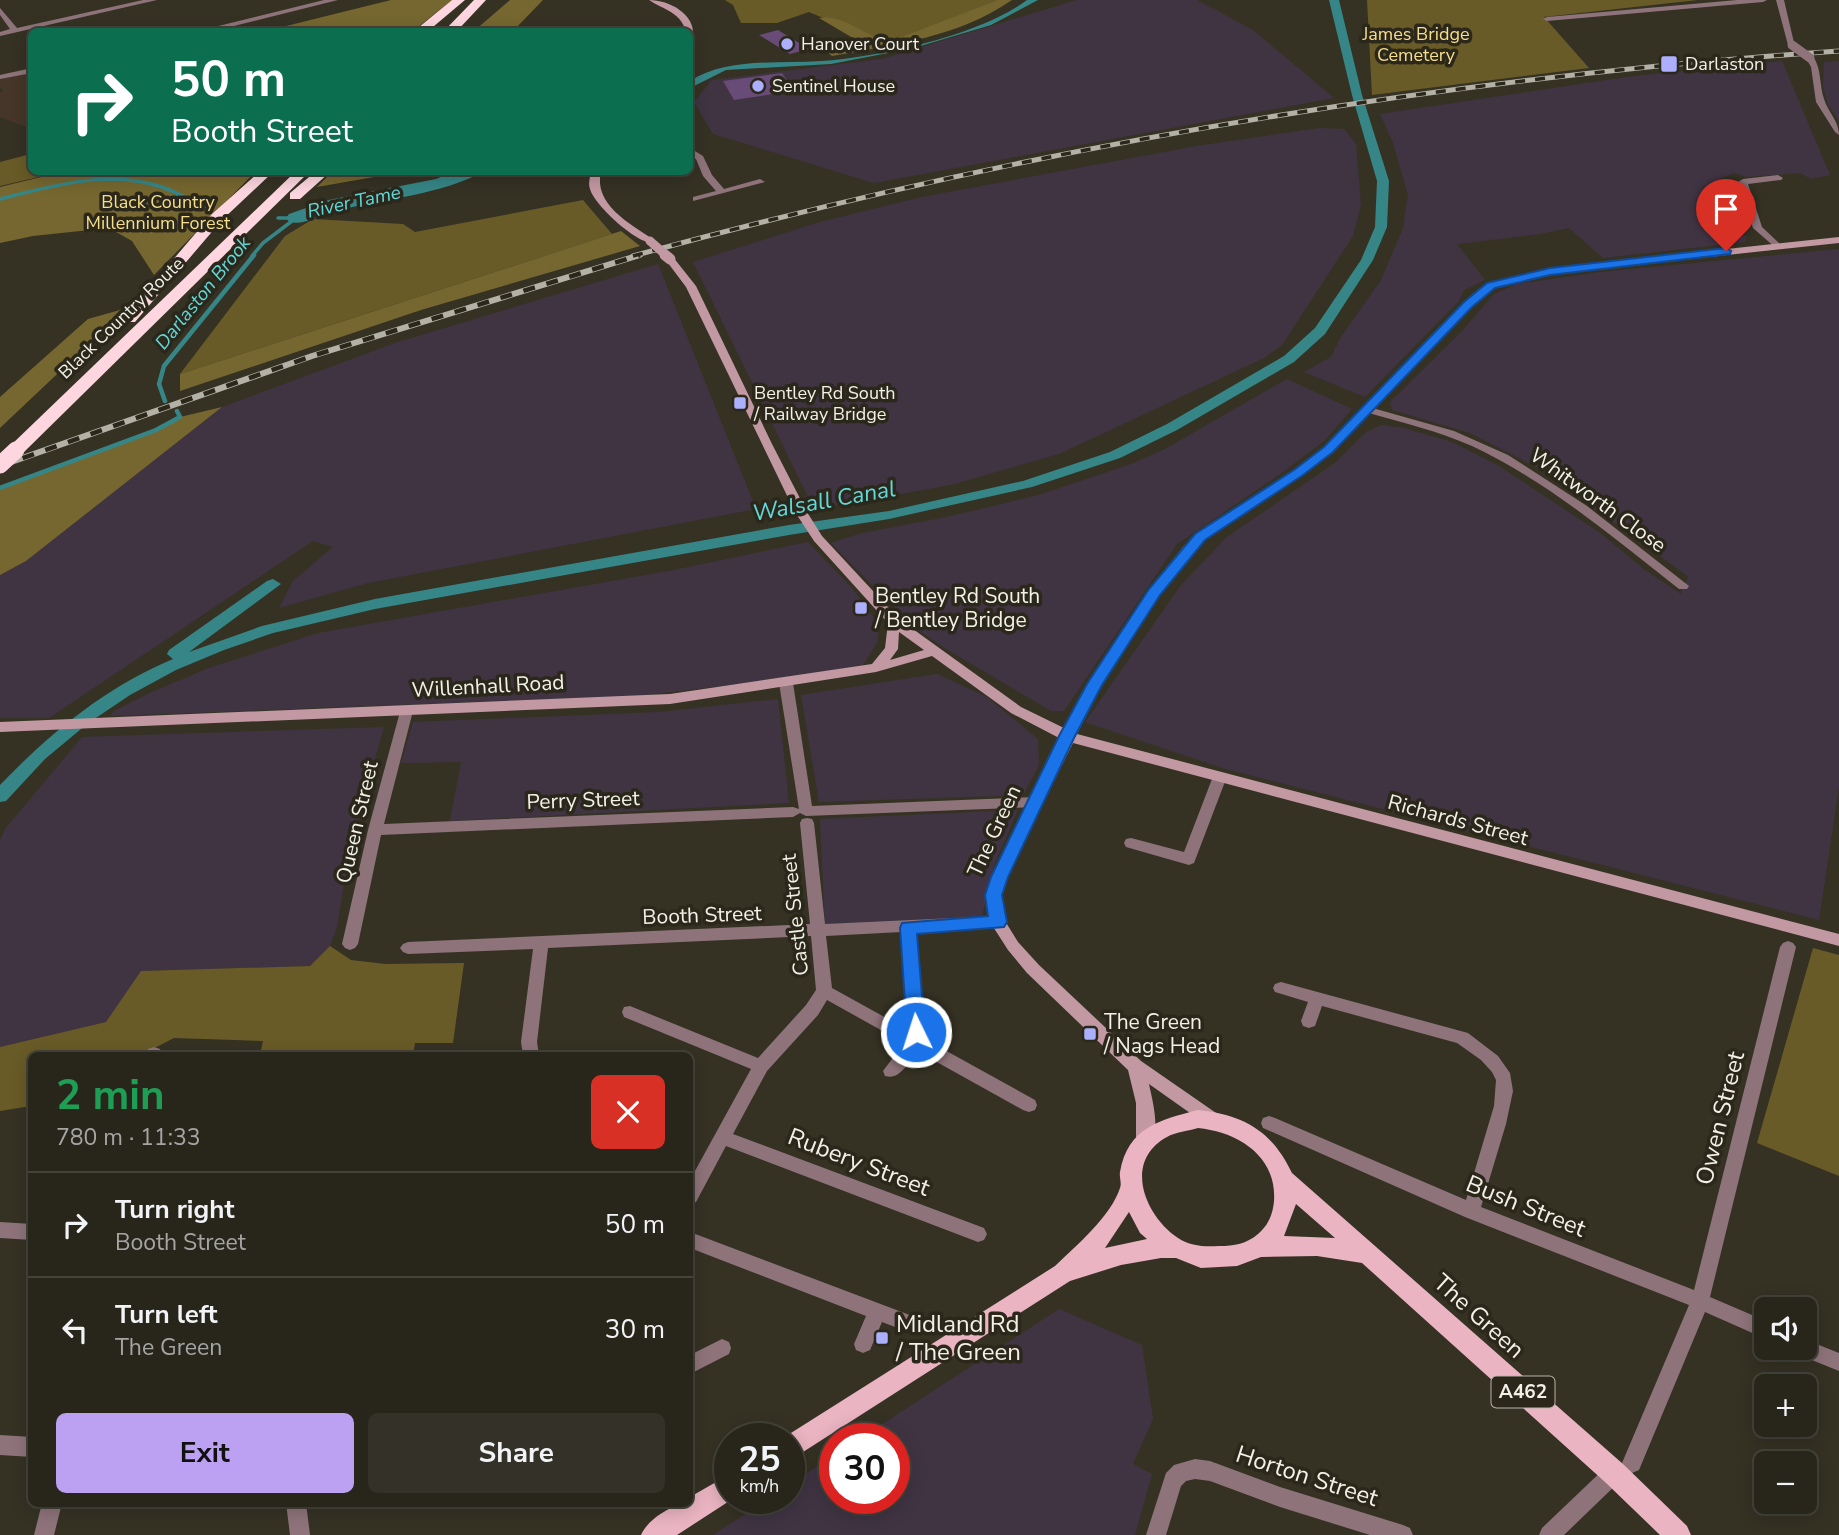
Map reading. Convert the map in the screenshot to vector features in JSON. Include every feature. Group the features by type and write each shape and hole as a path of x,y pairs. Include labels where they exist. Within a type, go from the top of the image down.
{"highway":[{"path":"424,28 459,0"},
{"path":"438,28 468,0"},
{"path":"453,28 480,0"},
{"path":"467,28 491,0"},
{"path":"130,319 217,217 263,175"},
{"name":"Black Country Route","path":"0,465 8,447 130,319 282,175"},
{"name":"Black Country Route","path":"8,447 174,295 299,175"},
{"path":"174,295 319,175"}],"main road":[{"path":"1175,1248 1146,1226 1139,1215 1130,1191 1130,1169 1145,1141 1163,1127 1182,1121 1214,1121 1239,1128 1262,1144 1278,1163 1285,1180 1287,1205 1284,1218 1270,1239 1259,1247"},
{"name":"A462","path":"1285,1180 1366,1252"},
{"path":"805,1439 1063,1273 1101,1238 1130,1191"},
{"path":"1063,1273 1109,1257 1150,1247 1175,1248 1207,1258 1224,1258 1259,1247 1317,1246 1366,1252"},
{"name":"The Green","path":"1366,1252 1623,1468 1678,1535"},
{"path":"654,1535 714,1496"}],"street":[{"path":"0,34 153,0"},
{"path":"215,28 334,0"},
{"path":"653,0 684,16 690,28"},
{"path":"1547,19 1761,0"},
{"path":"1780,0 1792,46 1810,58 1815,65 1818,93 1823,108 1839,132"},
{"path":"2,7 15,30"},
{"path":"0,77 28,71"},
{"path":"693,153 700,158 708,176 722,192"},
{"name":"Richards Street","path":"597,175 594,188 603,203 670,259 691,286 766,443 801,512 818,538 894,622 1016,709 1067,736 1219,779 1839,940"},
{"path":"1777,246 1758,228 1743,182 1778,178"},
{"path":"696,199 760,182"},
{"name":"The Green","path":"1214,1121 1135,1066 1032,969 998,922 993,895 1067,736 1095,684 1147,603 1187,550 1210,529 1309,465 1369,410 1481,292 1503,281 1598,265 1839,240"},
{"name":"Whitworth Close","path":"1369,410 1450,434 1511,462 1577,505 1683,586"},
{"path":"876,668 891,649 894,622"},
{"name":"Willenhall Road","path":"0,727 670,699 876,668 934,652"},
{"name":"Castle Street","path":"693,1190 761,1066 812,1010 824,990 786,683"},
{"name":"Queen Street","path":"350,944 375,830 406,711"},
{"path":"1131,843 1189,859 1219,779"},
{"name":"Perry Street","path":"375,830 802,815 1036,802"},
{"name":"Booth Street","path":"408,948 998,922"},
{"path":"891,1070 914,1042 916,1032 908,928"},
{"path":"531,1052 529,1042 541,943"},
{"name":"Owen Street","path":"1623,1468 1700,1301 1788,947"},
{"path":"1281,988 1462,1038 1483,1052 1496,1066 1504,1078 1504,1100 1471,1211"},
{"path":"824,990 1029,1105"},
{"path":"1309,1021 1318,998"},
{"path":"630,1012 761,1066"},
{"name":"The Green","path":"1135,1066 1146,1102 1148,1122 1145,1141"},
{"name":"Bush Street","path":"1269,1123 1471,1211 1754,1325"},
{"name":"Rubery Street","path":"722,1137 978,1234"},
{"path":"0,1230 28,1232"},
{"path":"693,1242 908,1323"},
{"path":"863,1344 877,1311"},
{"path":"693,1363 722,1348"},
{"path":"1817,1353 1839,1362"},
{"path":"0,1445 28,1447"},
{"path":"1549,1535 1623,1468"},
{"name":"Horton Street","path":"1156,1535 1173,1480 1181,1472 1195,1469 1210,1471 1280,1497 1403,1535"},
{"path":"44,1535 51,1507"},
{"path":"296,1507 300,1535"}],"shaded area":[{"path":"1077,0 1197,0 1253,30 1334,98 874,183 713,134 694,102 712,80 882,59"},
{"path":"1782,61 1830,175 1811,179 1800,173 1746,177 1734,173 1720,179 1732,188 1742,223 1733,222 1735,231 1747,236 1745,242 1603,258 1569,228 1457,244 1485,280 1464,290 1458,302 1365,397 1304,372 1331,357 1341,337 1381,280 1403,228 1408,195 1393,143 1380,114 1634,76"},
{"path":"1839,61 1839,121 1828,105 1823,86 1824,62"},
{"path":"28,72 28,128 0,117 0,93 3,91 0,78"},
{"path":"1319,128 1344,129 1356,144 1361,204 1353,236 1282,345 1264,358 1059,454 951,485 814,509 693,262 820,222 922,197 1197,146"},
{"path":"1839,249 1839,787 1819,920 1226,769 1085,722 1181,585 1227,537 1336,462 1365,433 1381,425 1404,428 1452,442 1499,466 1599,532 1645,570 1681,594 1689,577 1538,468 1470,433 1392,410 1390,402 1462,331 1494,294 1517,284 1600,272"},
{"path":"658,264 756,509 368,583 279,608 293,581 333,547 313,541 49,718 0,718 0,574 26,561 222,407 395,343"},
{"path":"1287,379 1352,409 1324,441 1177,544 1064,711 1051,711 911,625 831,543 862,533 947,517 1039,495 1131,464 1165,449"},
{"path":"808,542 852,588 879,625 877,643 863,665 788,678 638,696 110,716 114,711 154,691 209,668 318,633 674,570"},
{"path":"937,674 987,697 1038,739 1039,765 1023,795 819,802 801,695"},
{"path":"778,699 789,803 450,821 461,762 401,763 413,722 660,712"},
{"path":"384,727 351,842 337,927 330,946 310,966 142,971 106,1022 0,1047 0,840 5,829 82,737"},
{"path":"1018,810 994,865 981,920 825,927 820,819"},
{"path":"1059,1309 1142,1345 1153,1419 1133,1464 1152,1474 1135,1535 713,1535 745,1514 805,1514 805,1475 819,1465 819,1514 910,1514 910,1423 884,1423"}],"green space":[{"path":"391,0 452,0 417,28 278,28"},
{"path":"510,0 543,0 516,28 477,28"},
{"path":"725,0 1012,0 885,44 809,12 777,23 741,23 733,5"},
{"path":"998,0 1012,0 992,13 948,31 832,56 826,51 858,41 819,18 838,19 875,36 894,40"},
{"name":"James Bridge Cemetery","path":"1367,0 1698,0 1544,17 1589,68 1372,95"},
{"path":"28,155 28,175 47,175 0,186 0,162"},
{"name":"Black Country Millennium Forest","path":"50,175 252,175 154,275 132,241 109,228 33,236 0,243 0,187"},
{"path":"329,175 378,175 374,177 317,187"},
{"path":"583,200 612,234 180,374 285,236 313,219 403,224 415,232"},
{"path":"621,231 640,246 421,310 180,391 180,374"},
{"path":"127,308 0,428 0,397 88,319"},
{"path":"222,407 26,561 0,575 0,488 156,430 180,417"},
{"path":"330,946 351,960 385,964 464,963 453,1043 415,1043 414,1052 261,1052 263,1041 174,1038 147,1052 28,1052 28,1106 0,1111 0,1047 106,1022 141,971 310,966"},
{"path":"1813,948 1839,955 1839,1176 1757,1143"}],"water":[{"path":"1027,0 1038,0 991,25 914,48 831,64 726,70 693,86 693,79 720,68 871,55 957,34 1007,13"}],"building":[{"name":"Hanover Court","path":"778,30 809,49 790,54 759,35"},
{"name":"Sentinel House","path":"782,73 794,91 734,100 723,81"}],"waterway":[{"name":"Walsall Canal","path":"0,796 39,755 81,720 124,691 170,666 268,629 375,604 789,530 889,515 1027,484 1115,455 1172,427 1289,359 1320,331 1367,260 1381,227 1383,181 1357,95 1334,0"},
{"name":"River Tame","path":"296,218 329,206 441,184 461,175"},
{"name":"River Tame","path":"0,199 81,181 122,179 162,187 211,211"},
{"name":"River Tame","path":"278,218 293,218"},
{"name":"Darlaston Brook","path":"252,256 263,243 296,218"},
{"name":"Darlaston Brook","path":"165,401 159,384 164,366 254,255"},
{"name":"Darlaston Brook","path":"0,488 156,430 180,417 177,411"},
{"path":"175,654 273,584"}],"railway":[{"path":"633,256 930,182 1231,124 1534,80 1686,63 1839,51"},
{"path":"0,466 312,356 640,255"}],"place":[{"name":"Hanover Court","path":"787,44"},
{"name":"Darlaston","path":"1669,64"},
{"name":"Sentinel House","path":"758,86"},
{"name":"Bentley Rd South / Railway Bridge","path":"740,403"},
{"name":"Bentley Rd South / Bentley Bridge","path":"861,608"},
{"name":"The Green / Nags Head","path":"1090,1034"},
{"name":"Midland Rd / The Green","path":"882,1338"}],"route":[{"path":"916,1032 908,928 998,922 993,895 999,877 1067,736 1095,684 1154,592 1200,537 1299,473 1328,450 1468,305 1491,286 1550,271 1726,251"}]}
